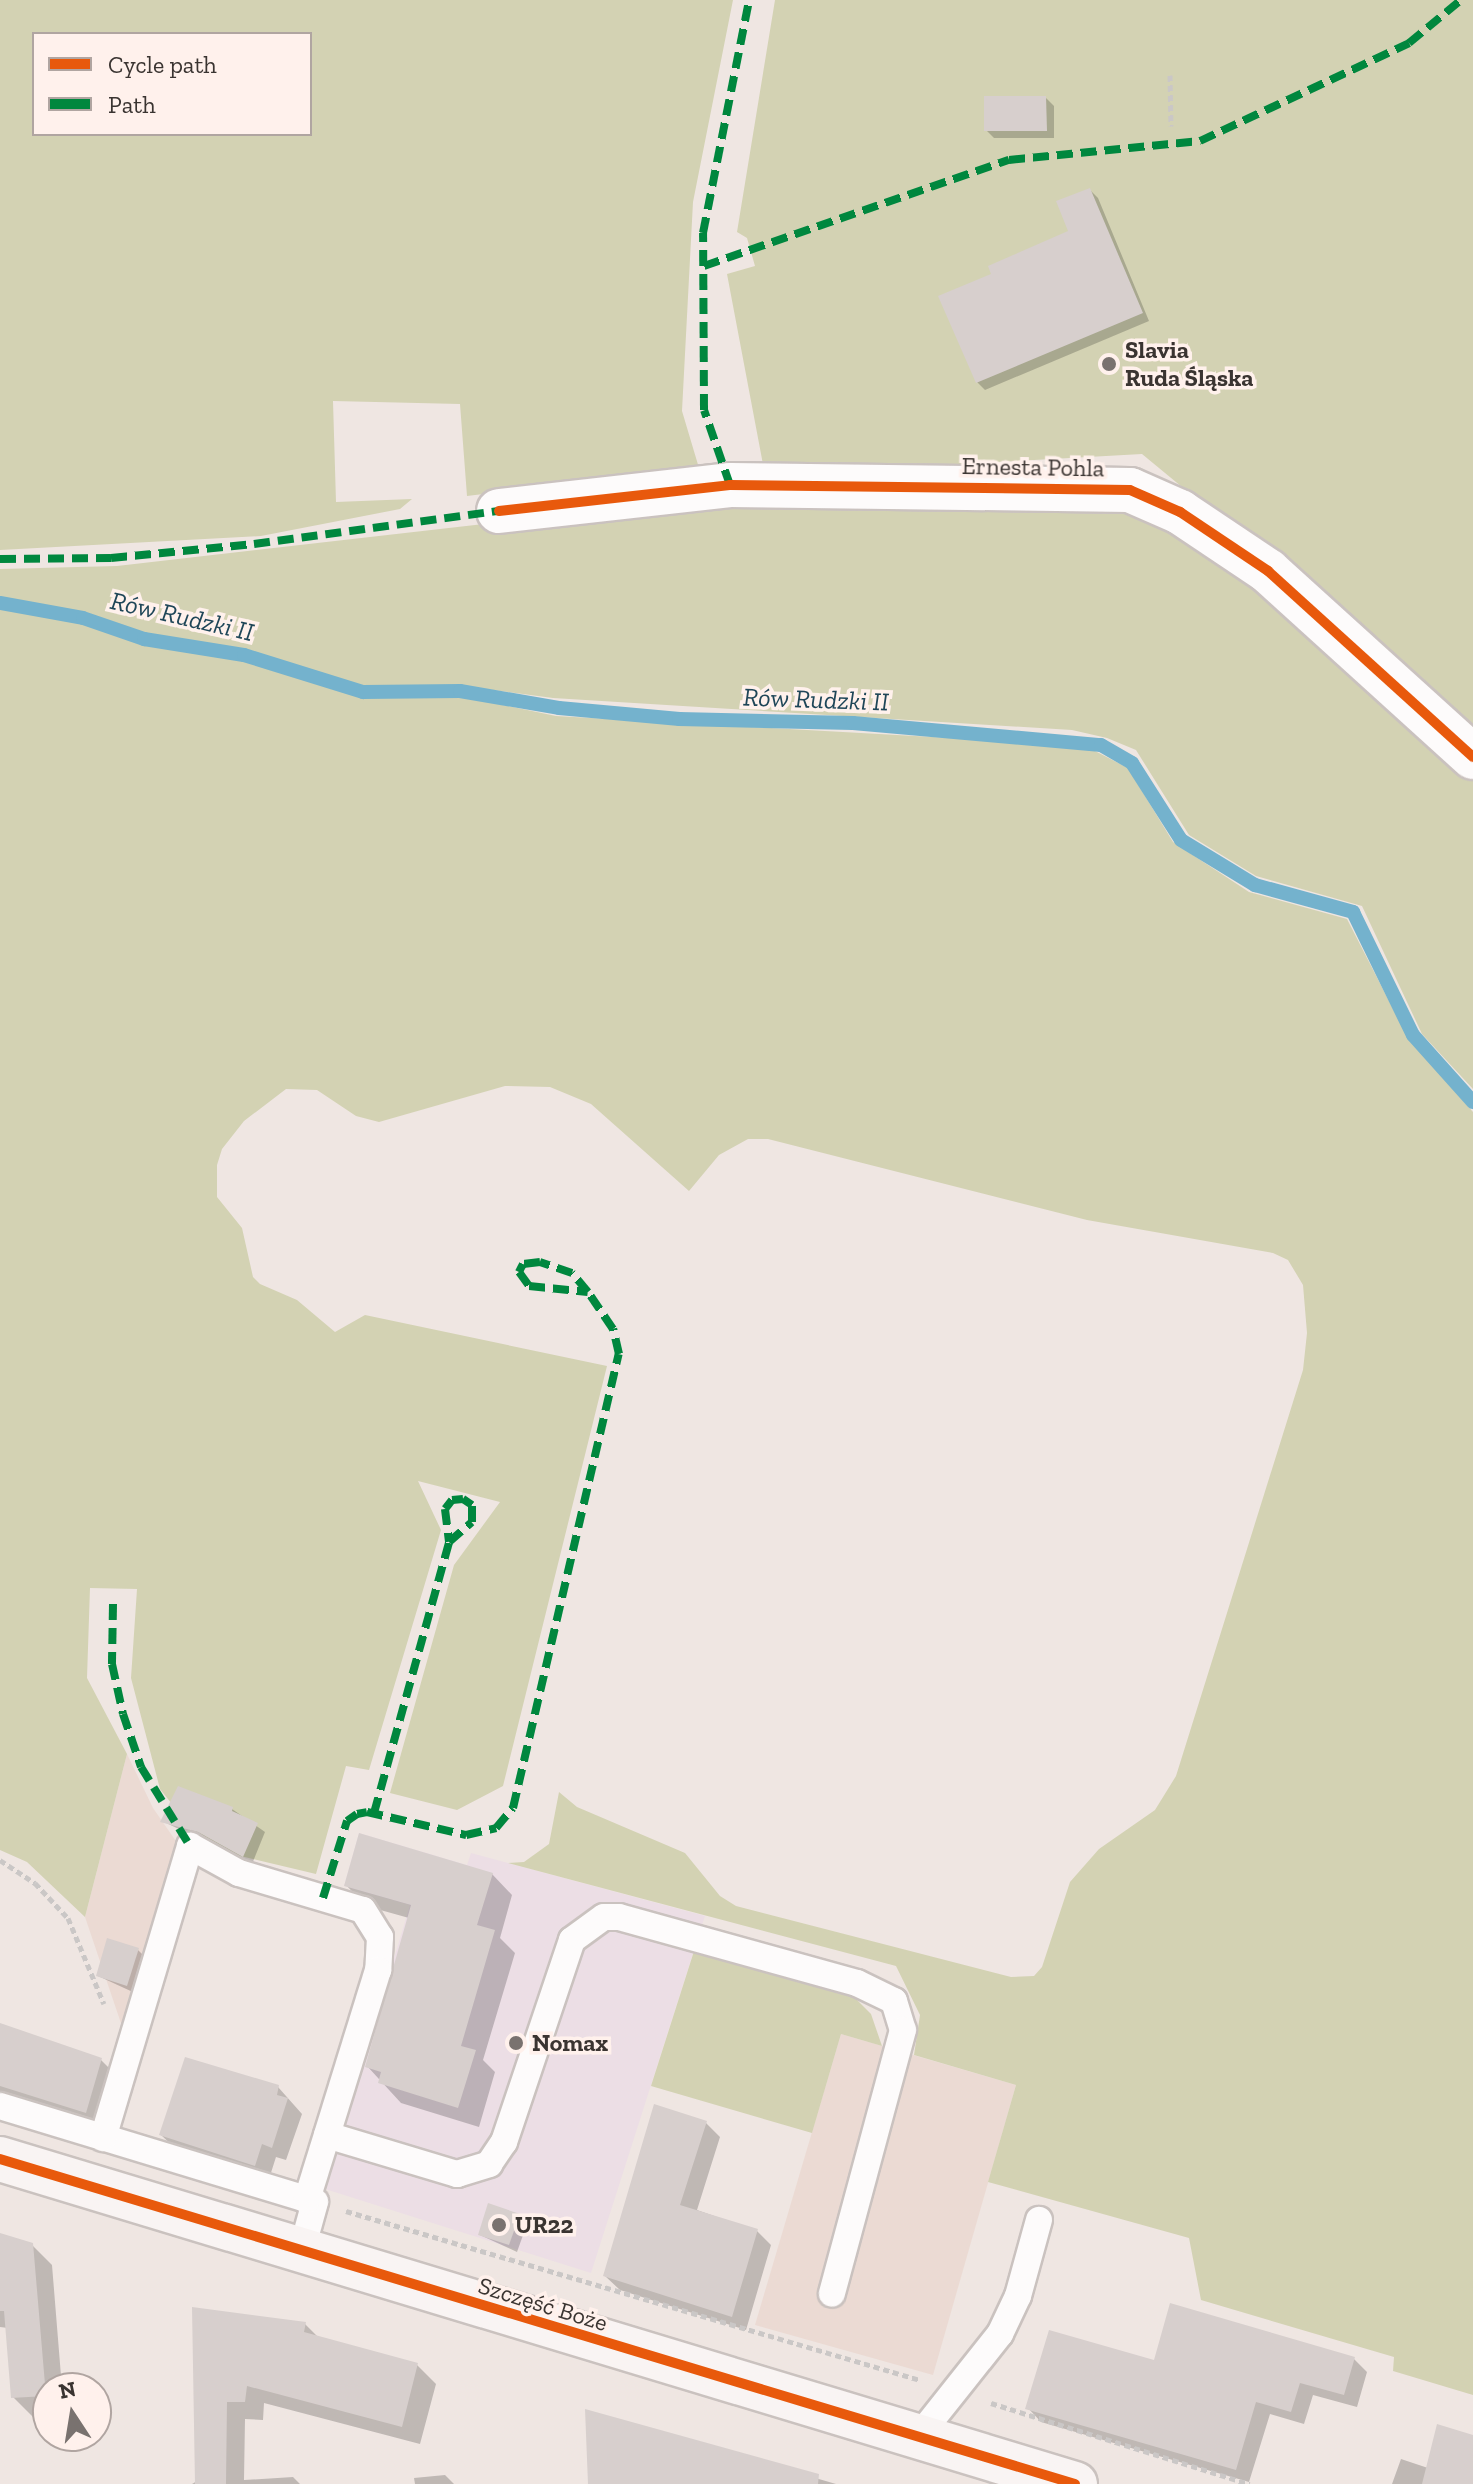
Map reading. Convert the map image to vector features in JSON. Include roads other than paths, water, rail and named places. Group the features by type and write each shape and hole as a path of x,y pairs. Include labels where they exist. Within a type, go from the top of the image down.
{"street":[{"name":"Ernesta Pohla","path":"499,511 730,485 1130,490 1180,512 1268,571 1473,757"},
{"name":"Szczęść Boże","path":"0,2159 301,2253 1075,2484"}],"lane":[{"path":"103,2138 190,1846 239,1873 363,1910 374,1923 382,1955 327,2135 301,2253"},
{"path":"327,2135 457,2174 489,2164 504,2142 572,1940 604,1917 619,1917 857,1983 894,2001 903,2030 832,2294"},
{"path":"0,2106 311,2201"},
{"path":"918,2437 1008,2317 1039,2220"}],"waterway":[{"name":"Rów Rudzki II","path":"0,603 83,618 144,639 244,655 363,692 460,691 559,708 679,719 853,723 1101,745 1132,763 1181,840 1255,885 1353,912 1413,1035 1473,1102"}],"place":[{"name":"Slavia Ruda Śląska","path":"1109,364"},
{"name":"Nomax","path":"516,2043"},
{"name":"UR22","path":"499,2225"}]}
